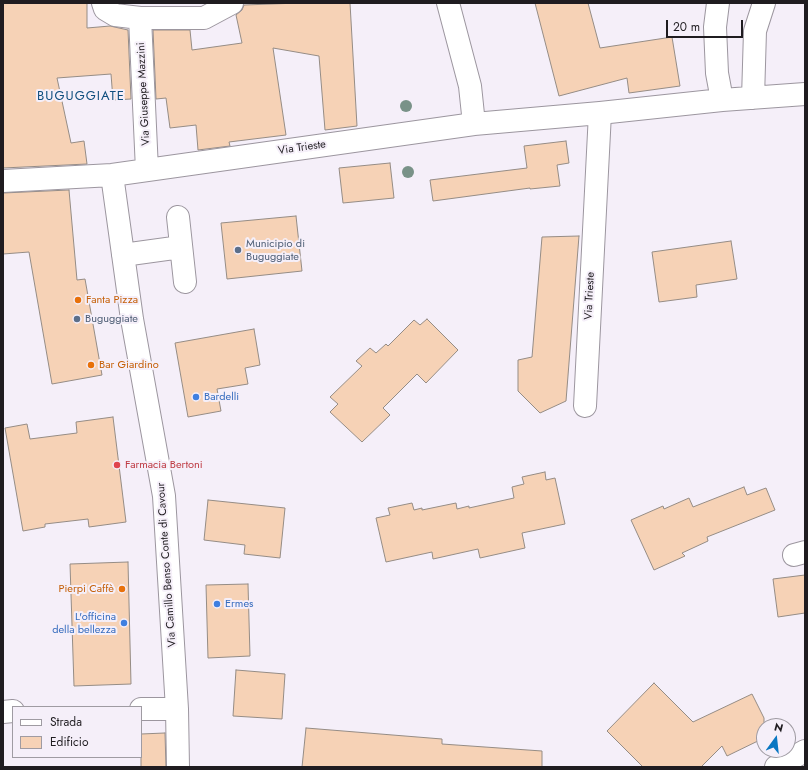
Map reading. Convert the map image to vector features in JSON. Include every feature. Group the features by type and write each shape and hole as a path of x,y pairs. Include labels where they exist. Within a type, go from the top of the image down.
{"street":[{"path":"102,3 105,9 116,16 140,18 204,18 232,3"},
{"path":"448,3 470,86 474,124"},
{"path":"718,3 715,27 716,58 722,100"},
{"path":"753,98 755,31 764,3"},
{"name":"Via Giuseppe Mazzini","path":"140,18 147,170"},
{"name":"Via Trieste","path":"3,181 112,175 474,124 722,100 805,94"},
{"name":"Via Trieste","path":"584,406 600,113"},
{"name":"Via Camillo Benso Conte di Cavour","path":"112,175 132,319 164,496 178,767"},
{"path":"178,216 185,282"},
{"path":"123,255 181,247"},
{"path":"142,709 176,709"},
{"path":"776,767 805,751"}],"building":[{"path":"3,3 87,3 87,28 110,26 128,30 131,99 113,100 111,74 57,78 71,143 84,141 87,164 3,168"},
{"path":"350,3 357,126 325,130 319,56 273,48 286,135 229,142 230,146 198,150 196,125 170,128 166,98 156,99 153,30 190,30 192,50 242,43 236,15 242,10 244,5"},
{"path":"535,3 588,3 600,48 672,37 680,86 629,93 627,78 559,96"},
{"path":"566,141 569,163 557,165 560,186 530,188 433,201 430,180 527,168 524,146"},
{"path":"390,163 394,198 343,203 339,168"},
{"path":"69,190 77,280 85,279 102,375 52,384 29,252 3,254 3,193"},
{"path":"296,216 302,271 227,279 221,223"},
{"path":"579,236 566,401 540,413 518,391 518,360 532,357 542,237"},
{"path":"731,241 737,279 696,285 697,297 659,302 652,252"},
{"path":"427,319 458,350 426,383 417,374 383,408 390,415 362,442 330,412 338,404 330,397 362,366 356,361 370,348 376,353 386,344 388,346 414,320 420,325"},
{"path":"254,329 260,365 245,368 248,384 217,389 221,411 188,417 175,343"},
{"path":"113,417 126,522 89,527 88,519 45,524 45,527 23,531 5,428 27,424 30,439 77,433 76,422"},
{"path":"545,472 546,480 555,478 565,524 522,533 525,548 480,558 478,549 433,559 432,552 386,562 376,518 390,515 388,508 412,503 414,510 422,508 422,510 456,503 457,509 469,506 469,508 514,498 512,487 524,484 522,477"},
{"path":"744,487 747,495 766,488 775,510 707,537 708,541 682,553 685,556 654,570 631,520 663,506 664,509 689,498 693,507"},
{"path":"208,500 285,508 280,558 244,554 245,545 204,540"},
{"path":"128,562 131,684 74,686 70,564"},
{"path":"805,575 805,613 778,617 773,579"},
{"path":"248,584 250,656 208,658 206,585"},
{"path":"236,670 285,674 282,719 233,716"},
{"path":"654,683 693,722 752,694 764,718 756,718 756,742 727,756 722,746 701,767 643,767 607,731"},
{"path":"306,728 442,739 442,744 542,751 542,767 302,767"},
{"path":"165,733 166,767 141,767 142,734"}],"place":[{"name":"Municipio di Buguggiate","path":"238,250"},
{"name":"Fanta Pizza","path":"78,300"},
{"name":"Buguggiate","path":"77,319"},
{"name":"Bar Giardino","path":"91,365"},
{"name":"Bardelli","path":"196,397"},
{"name":"Farmacia Bertoni","path":"117,465"},
{"name":"Pierpi Caffè","path":"122,589"},
{"name":"Ermes","path":"217,604"},
{"name":"L'officina della bellezza","path":"124,623"}],"district":[{"name":"BUGUGGIATE","path":"81,97"}]}
